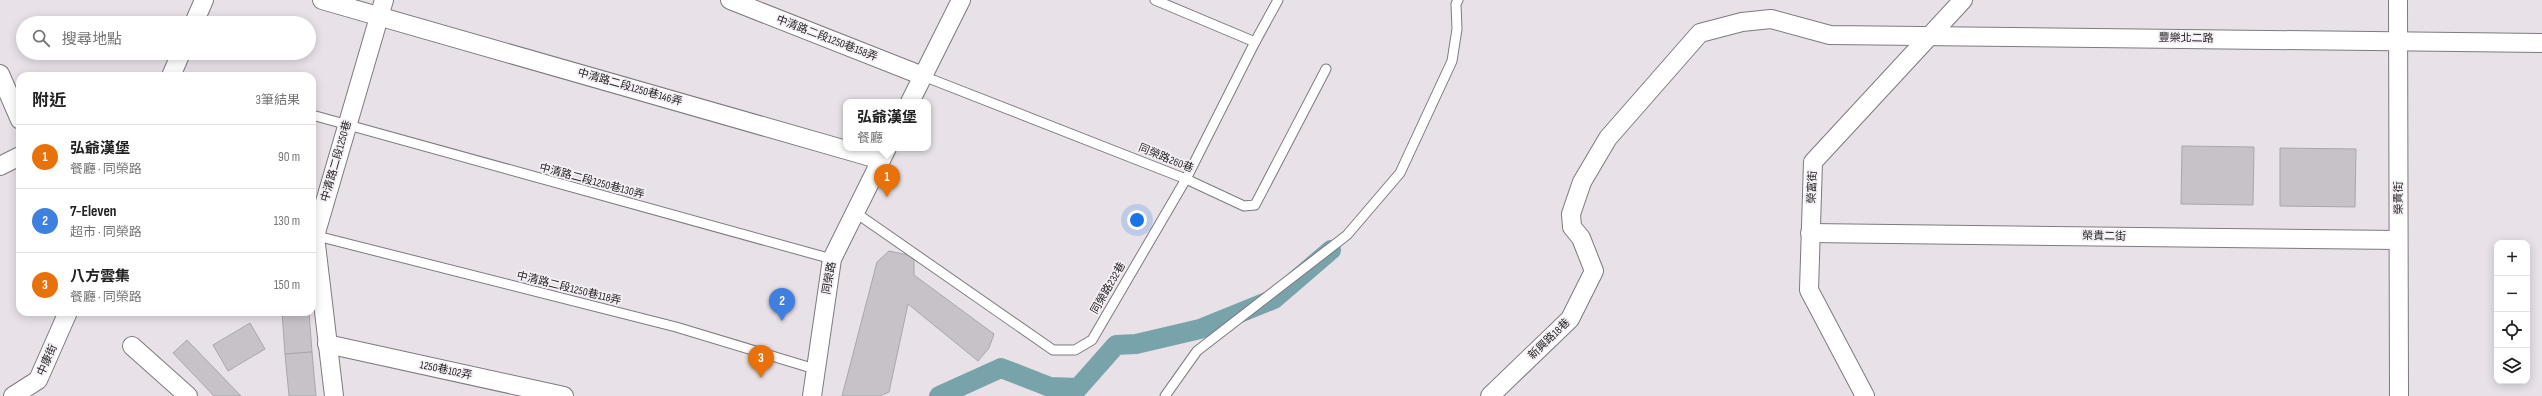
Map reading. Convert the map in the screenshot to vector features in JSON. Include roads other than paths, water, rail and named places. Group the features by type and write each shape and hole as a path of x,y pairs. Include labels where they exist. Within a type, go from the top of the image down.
{"street":[{"path":"197,16 204,0"},
{"name":"中清路二段1250巷146弄","path":"322,0 382,7 843,142"},
{"name":"中清路二段1250巷158弄","path":"730,0 923,76"},
{"path":"912,99 961,0"},
{"name":"榮富街","path":"1865,396 1809,290 1813,162 1963,0"},
{"name":"榮貴街","path":"2398,0 2399,396"},
{"name":"中清路二段1250巷","path":"316,225 382,7"},
{"name":"豐樂北二路","path":"1594,271 1581,238 1572,227 1571,214 1582,182 1608,138 1700,33 1742,22 1771,19 1830,35 2542,43"},
{"path":"173,72 178,60"},
{"path":"0,74 16,111"},
{"name":"中清路二段1250巷146弄","path":"874,151 884,154"},
{"name":"同榮路","path":"812,396 832,259 884,154"},
{"path":"0,166 16,158"},
{"name":"榮貴二街","path":"1810,233 2398,240"},
{"name":"中清路二段1250巷","path":"316,258 334,396"},
{"name":"新興路18巷","path":"1490,396 1570,319 1594,271"},
{"name":"中康街","path":"13,396 38,380 66,316"},
{"name":"1250巷102弄","path":"327,344 564,396"},
{"path":"132,346 188,396"}],"lane":[{"path":"1155,0 1254,42"},
{"name":"同榮路232巷","path":"856,213 1053,350 1075,350 1092,340 1186,179 1254,42 1278,0"},
{"path":"1165,396 1197,351 1347,235 1400,173 1452,61 1457,29 1456,4 1458,0"},
{"name":"同榮路260巷","path":"923,76 1186,179 1244,206 1255,205 1326,68"},
{"name":"中清路二段1250巷130弄","path":"316,116 832,259"},
{"name":"中清路二段1250巷118弄","path":"316,236 676,327 815,368"}],"waterway":[{"path":"939,396 1001,368 1050,387 1078,388 1116,345 1136,344 1200,329 1274,299 1331,250"}],"place":[{"name":"弘爺漢堡","path":"887,197"},
{"name":"7-Eleven","path":"782,321"},
{"name":"八方雲集","path":"761,378"}]}
